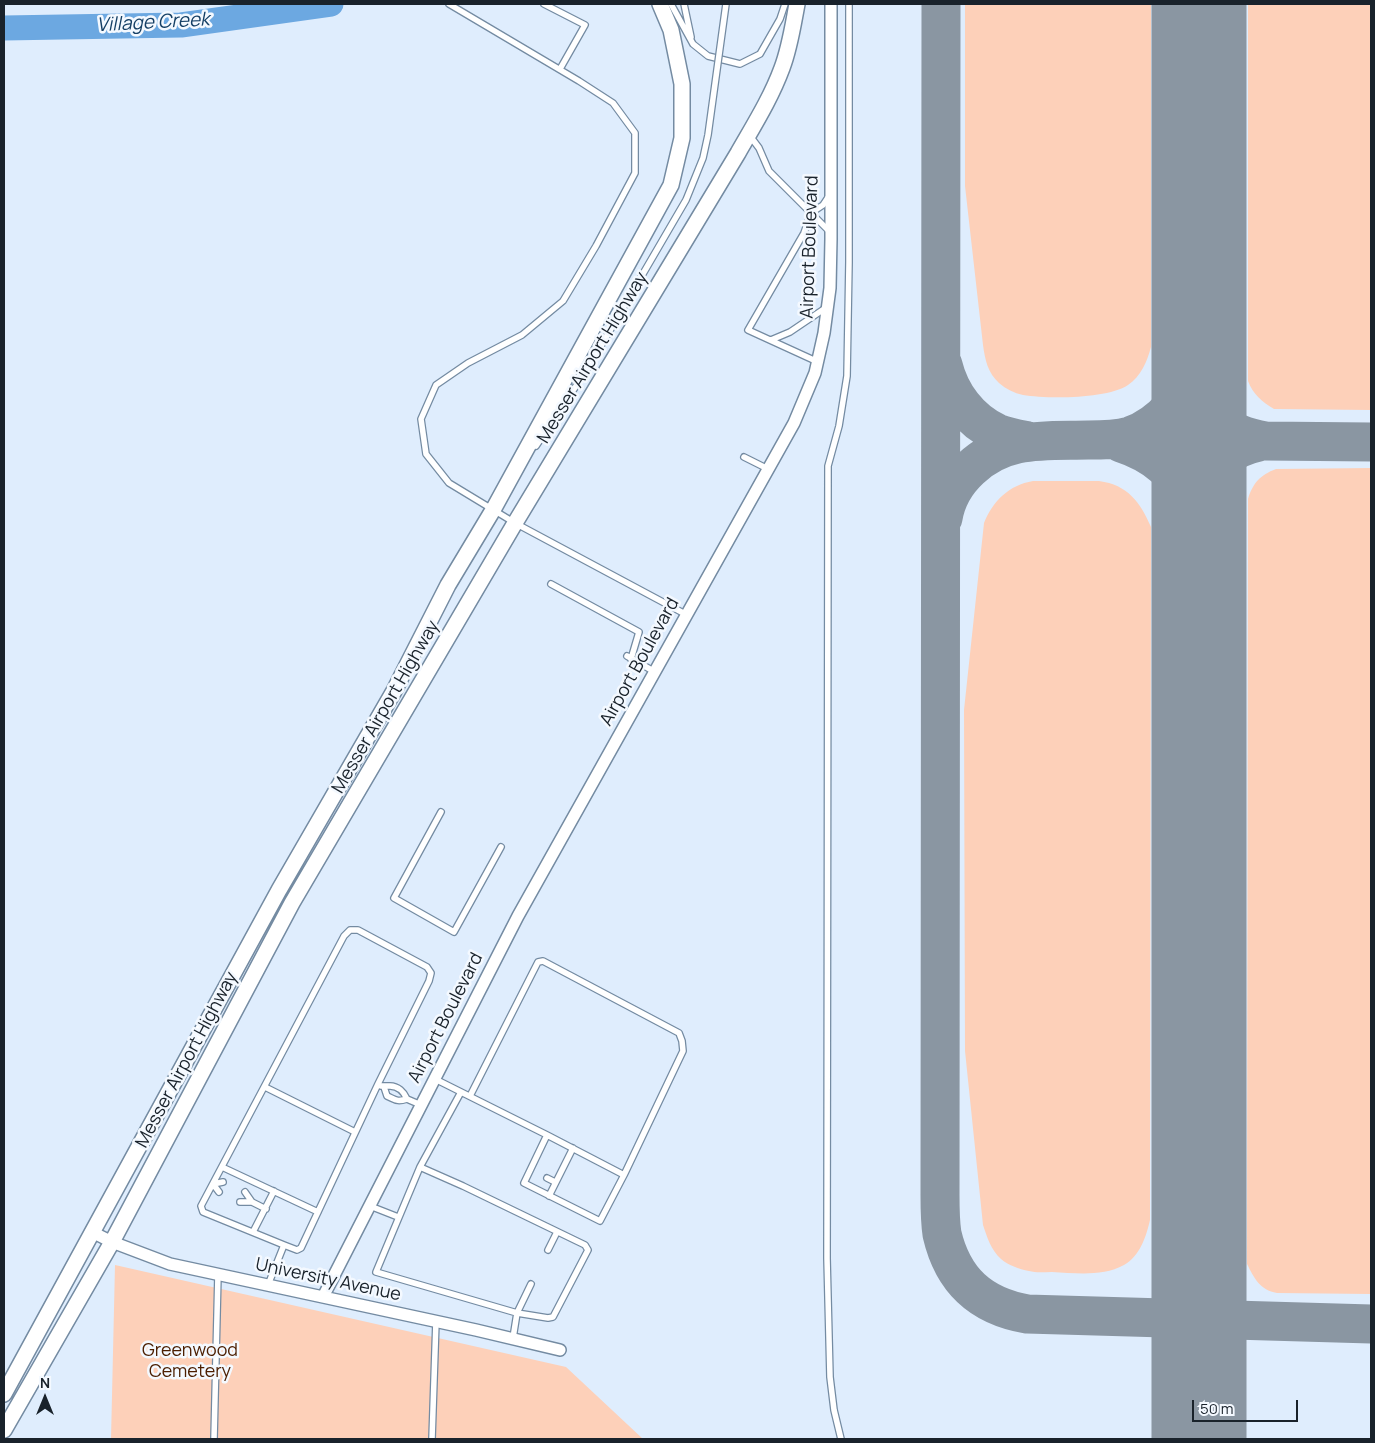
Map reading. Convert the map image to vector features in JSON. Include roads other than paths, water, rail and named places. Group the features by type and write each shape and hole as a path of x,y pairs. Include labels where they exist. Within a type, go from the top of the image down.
{"main road":[{"name":"Messer Airport Highway","path":"4,1394 279,890 394,691 448,585 493,510 671,185 682,138 682,84 671,30 660,4"},
{"name":"Messer Airport Highway","path":"4,1430 112,1242 292,903 515,523 764,108 782,68 797,4"}],"street":[{"name":"Airport Boulevard","path":"324,1297 518,916 794,423 815,373 824,333 830,288 831,4"},
{"name":"University Avenue","path":"92,1232 112,1242 170,1264 436,1321 560,1350"}],"lane":[{"path":"449,4 613,103 635,133 635,173 596,246 562,301 522,335 468,364 436,385 421,419 426,454 449,483 515,523 686,615"},
{"path":"544,4 585,25 560,70"},
{"path":"671,4 693,44 708,56 740,64 760,54 780,19 785,4"},
{"path":"684,4 693,44"},
{"name":"Messer Airport Highway","path":"493,510 588,368 686,200 703,158 708,135 726,4"},
{"path":"841,1439 834,1410 830,1377 827,1258 828,466 839,426 847,376 850,262 849,4"},
{"path":"749,134 769,172 831,233"},
{"path":"818,362 748,330 804,234 811,213 823,205 831,193"},
{"path":"771,340 790,332 827,307"},
{"path":"744,457 768,470"},
{"path":"551,584 639,632 629,658 655,672"},
{"path":"441,812 394,898 454,932 501,847"},
{"path":"350,930 358,930 427,967 430,973 429,981 381,1085 355,1132 301,1248 297,1250 203,1212 201,1206 265,1087 344,936 350,930"},
{"path":"470,1096 538,962 543,961 551,964 679,1033 683,1051 600,1221 524,1183 547,1135"},
{"path":"435,1079 624,1174"},
{"path":"381,1085 387,1096 394,1100 407,1099 421,1105"},
{"path":"381,1085 392,1085 404,1091 407,1099"},
{"path":"265,1087 355,1132"},
{"path":"420,1168 463,1186 585,1246 588,1250 554,1317 548,1318 517,1313 376,1272 420,1168 461,1092"},
{"path":"549,1196 573,1148"},
{"path":"222,1167 318,1212"},
{"path":"547,1178 555,1182"},
{"path":"213,1184 222,1182"},
{"path":"213,1184 219,1192"},
{"path":"253,1232 274,1191"},
{"path":"245,1192 252,1202"},
{"path":"240,1202 252,1202 266,1209"},
{"path":"370,1206 398,1217"},
{"path":"548,1250 557,1232"},
{"path":"268,1285 284,1245"},
{"path":"214,1439 218,1274"},
{"path":"513,1338 517,1313 531,1284"},
{"path":"432,1439 436,1321"}],"waterway":[{"name":"Village Creek","path":"4,28 181,25 331,4"}],"park label":[{"name":"Greenwood Cemetery","path":"190,1361"}]}
